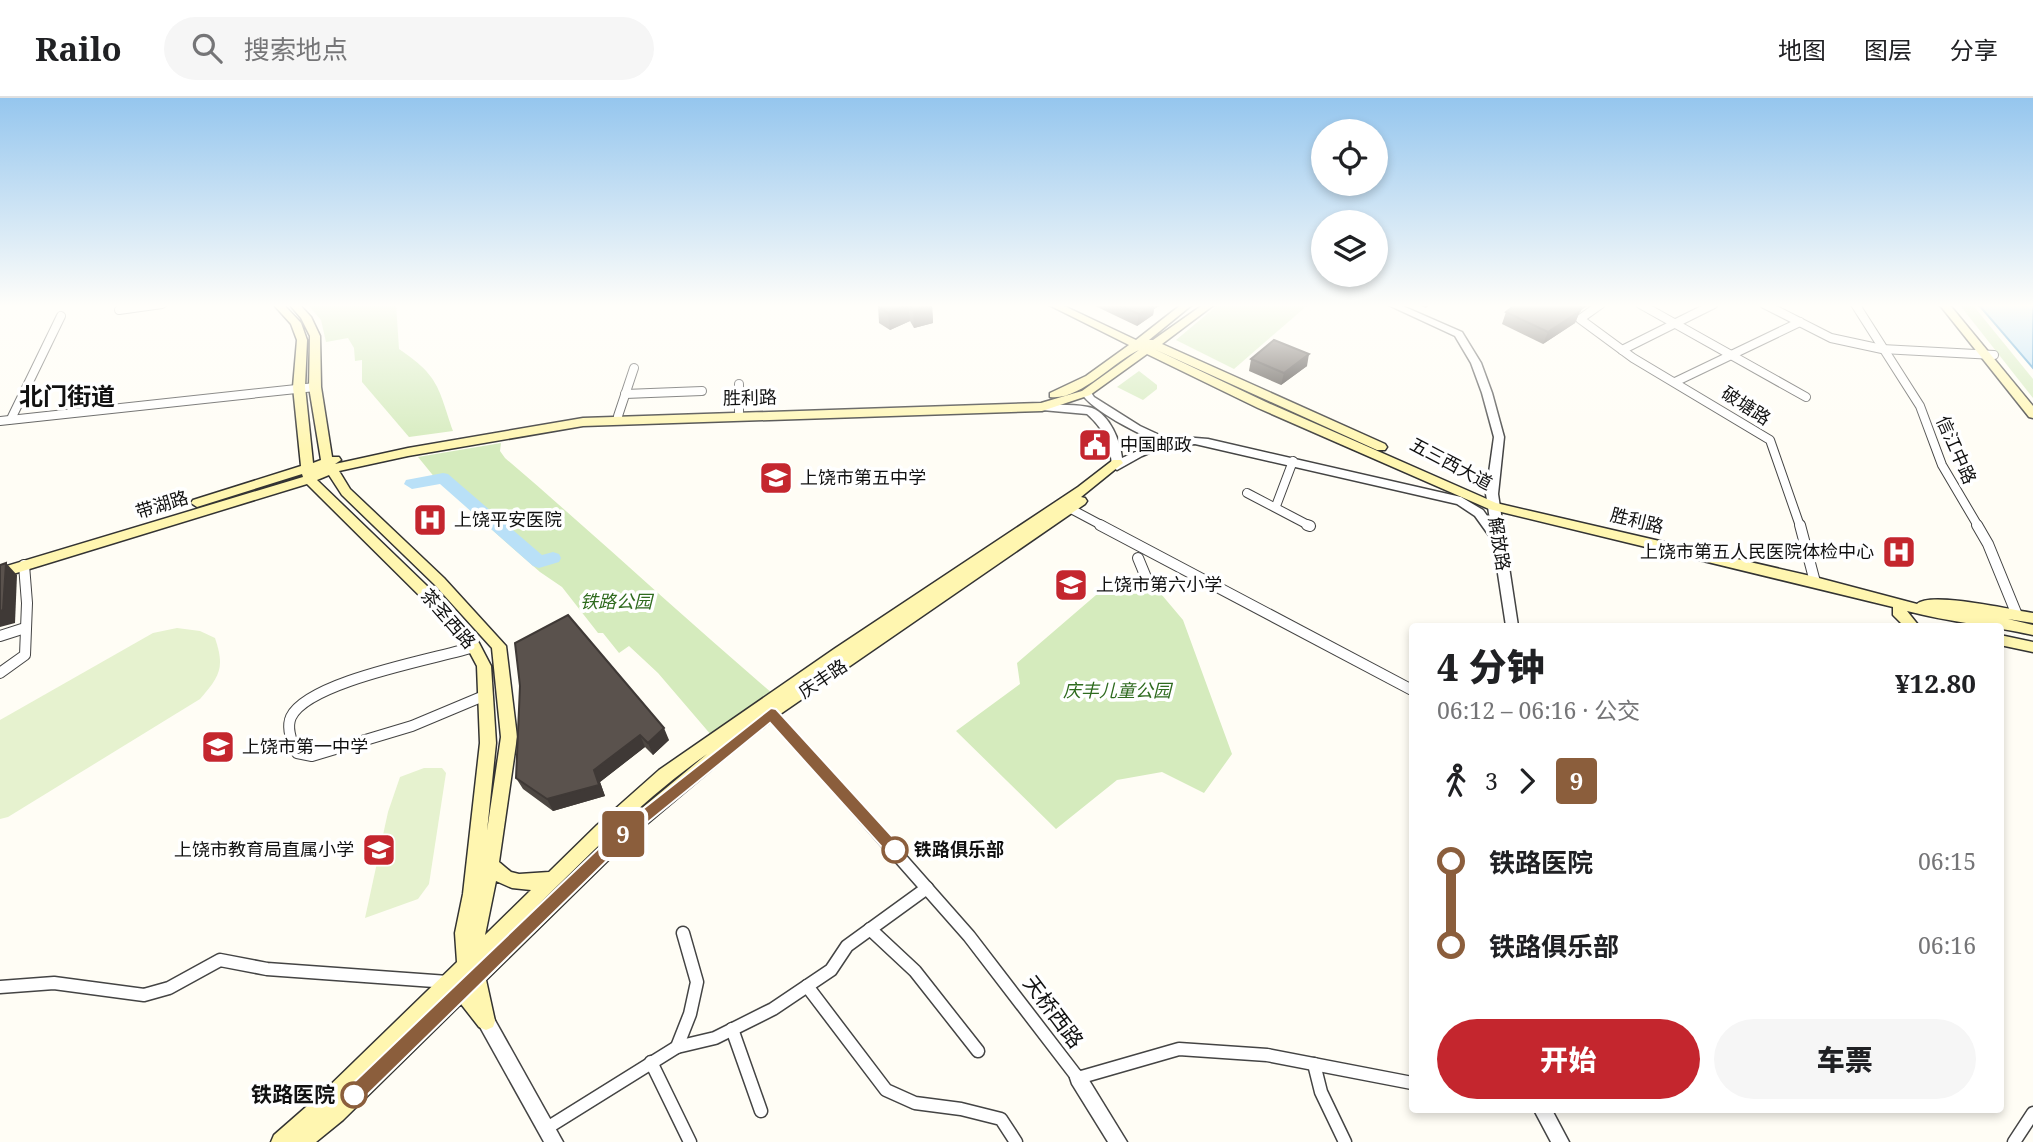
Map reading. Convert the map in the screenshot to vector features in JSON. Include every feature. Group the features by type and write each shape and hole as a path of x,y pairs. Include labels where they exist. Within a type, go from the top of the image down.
{"main road":[{"path":"301,353 299,387 308,474"},
{"name":"茶圣西路","path":"315,353 315,387 330,465 346,492 439,581 499,646 509,737 490,865 465,973"},
{"name":"胜利路","path":"330,465 498,431 577,419 921,406 1050,397 1078,385 1131,353"},
{"name":"胜利路","path":"330,465 583,422 1042,407 1086,393 1135,353"},
{"name":"五三西大道","path":"1165,353 1463,486 1493,506"},
{"path":"1988,353 2033,405"},
{"path":"1990,355 2033,414"},
{"name":"带湖路","path":"0,573 330,465"},
{"path":"281,1142 465,973 554,879 665,775 839,653 1117,465"},
{"name":"庆丰路","path":"300,1142 336,1113 465,973 630,828 771,713 1071,509 1117,465"},
{"name":"茶圣西路","path":"308,474 449,615 474,647 484,666 488,743 472,894 464,933 465,973 478,994 486,1021"},
{"name":"带湖路","path":"0,565 308,474"},
{"name":"胜利路","path":"1493,506 1815,582 1854,592 1902,610"},
{"path":"1902,610 1950,605 2033,618"},
{"path":"1902,610 1956,623 1983,619 2001,623"},
{"path":"1902,610 1910,623"},
{"path":"2004,624 2033,630"},
{"path":"2004,637 2033,636"},
{"path":"2004,637 2033,647"},
{"path":"490,865 505,880 520,883 554,879"}],"street":[{"path":"11,419 43,353"},
{"name":"解放路","path":"1470,353 1488,393 1499,437 1492,494 1512,623"},
{"name":"破塘路","path":"1627,353 1770,440 1797,515 1815,582"},
{"path":"1726,353 1806,397"},
{"path":"1675,382 1735,353"},
{"name":"信江中路","path":"1884,353 1920,406 1942,465 1988,544 2017,615"},
{"path":"1949,353 1990,355"},
{"path":"618,416 634,368"},
{"path":"739,384 739,412"},
{"path":"0,421 315,387"},
{"path":"625,394 702,391"},
{"path":"1086,393 1090,399 1136,428 1166,442"},
{"path":"1042,407 1090,411 1112,435 1117,449 1117,465"},
{"path":"1117,465 1141,451 1166,442 1193,439 1461,501 1479,513 1500,540"},
{"path":"1276,506 1293,461"},
{"path":"1247,493 1310,526"},
{"path":"1071,509 1409,688"},
{"path":"1138,558 1150,587"},
{"path":"0,673 24,655 24,565"},
{"path":"0,636 26,628"},
{"path":"474,647 352,680 303,701 291,715 290,738 297,753 312,756 412,726 486,695"},
{"name":"天桥西路","path":"771,713 927,888 1039,1021 1079,1078"},
{"path":"551,1135 651,1062 677,1047 715,1038 773,1009 831,970 847,946 927,888"},
{"path":"870,929 889,943 922,979 978,1051"},
{"path":"677,1047 690,1014 697,982 683,933"},
{"path":"0,988 54,983 144,995 169,988 220,960 267,969 383,979 465,973"},
{"path":"807,986 886,1090 915,1103 961,1109 1002,1119 1016,1142"},
{"name":"茶圣西路","path":"486,1021 551,1135"},
{"path":"732,1029 761,1111"},
{"path":"1118,1142 1079,1078 1179,1049 1266,1055 1409,1082"},
{"path":"651,1062 690,1142"},
{"path":"1314,1064 1321,1092 1345,1142"},
{"path":"1545,1113 1560,1142"},
{"path":"2014,1142 2033,1113"}],"green space":[{"path":"354,353 404,353 412,358 430,375 444,403 453,431 409,437 362,382 362,360 355,361"},
{"path":"1201,353 1253,353 1234,369"},
{"path":"1997,353 2012,353 2033,379 2033,398"},
{"path":"1139,371 1157,385 1157,389 1143,400 1117,387"},
{"name":"铁路公园","path":"501,443 500,451 505,458 772,693 712,736 658,673 629,646 619,653 603,633 598,633 562,587 540,572 499,536 436,479 418,457"},
{"name":"庆丰儿童公园","path":"1129,582 1156,588 1183,620 1232,754 1204,793 1162,772 1117,780 1056,829 956,731 1020,684 1017,663 1103,589"},
{"path":"177,628 200,631 215,638 220,657 219,671 200,699 8,817 0,819 0,720 153,633"},
{"path":"424,768 442,768 446,773 429,884 418,899 365,918 388,812 400,777"}],"water":[{"path":"2020,353 2033,353 2033,368"}],"building":[{"path":"1259,353 1309,354 1284,373 1251,359"},
{"path":"6,563 3,610 0,611 0,565"},
{"path":"568,615 664,728 648,743 640,735 594,770 599,785 547,799 516,778 520,686 515,643"}],"waterway":[{"path":"412,484 443,478 539,562 553,558"}],"bus line":[{"name":"9","path":"354,1095 630,828 771,713 895,850"}],"place":[{"name":"中国邮政","path":"1095,445"},
{"name":"上饶市第五中学","path":"776,478"},
{"name":"上饶平安医院","path":"430,520"},
{"name":"上饶市第五人民医院体检中心","path":"1899,552"},
{"name":"上饶市第六小学","path":"1071,585"},
{"name":"上饶市第一中学","path":"218,747"},
{"name":"上饶市教育局直属小学","path":"379,850"},
{"name":"铁路俱乐部","path":"895,850"},
{"name":"铁路医院","path":"354,1095"}],"district":[{"name":"北门街道","path":"67,397"}]}
